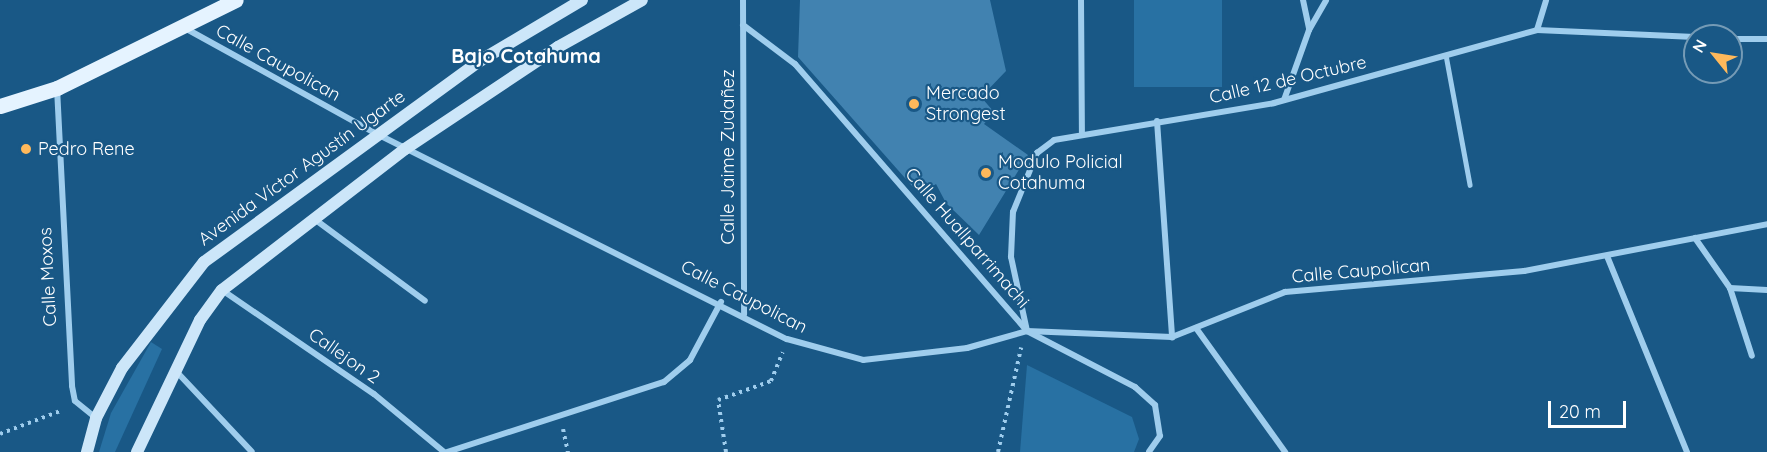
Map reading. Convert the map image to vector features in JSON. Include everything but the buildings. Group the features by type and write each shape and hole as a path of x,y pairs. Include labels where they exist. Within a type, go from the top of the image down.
{"main road":[{"path":"0,106 57,88 236,0"}],"street":[{"name":"Avenida Víctor Agustín Ugarte","path":"96,418 144,336 204,262 478,62 582,0"},
{"path":"137,452 174,370 222,290 405,149 558,47 642,0"},
{"name":"Calle Jaime Zudañez","path":"743,0 744,314"},
{"path":"1081,0 1082,132"},
{"path":"1303,0 1309,30"},
{"path":"1284,100 1309,30 1326,0"},
{"path":"1537,30 1546,0"},
{"name":"Calle Huallparrimachi","path":"743,25 795,64 1027,331 1135,387 1155,405 1160,436 1149,452"},
{"name":"Calle Caupolican","path":"180,26 405,149 722,302 788,339 863,360 967,348 1027,331 1172,337 1285,292 1524,271 1767,224"},
{"name":"Calle 12 de Octubre","path":"1027,331 1011,257 1019,192 1037,153 1082,132 1284,100 1537,30 1683,36"},
{"path":"1743,39 1767,39"},
{"name":"Calle Moxos","path":"57,88 75,401"},
{"path":"1157,121 1172,337"},
{"path":"313,218 425,301"},
{"path":"1695,238 1730,288 1752,356"},
{"path":"1607,256 1687,452"},
{"path":"1730,288 1767,290"},
{"name":"Callejon 2","path":"222,290 374,394 445,452"},
{"path":"445,452 664,381 690,360 722,302"},
{"path":"1196,328 1285,452"},
{"path":"174,370 252,452"},
{"path":"75,401 96,418 87,452"}],"lane":[{"path":"1446,56 1470,185"}],"path":[{"path":"998,452 1010,380 1027,331"},
{"path":"726,452 718,400 771,381 788,339"},
{"path":"0,434 53,418 75,401"}],"shaded area":[{"path":"1134,0 1222,0 1222,87 1134,87"},
{"path":"151,342 162,349 115,452 99,452 111,413"},
{"path":"1027,365 1132,417 1139,439 1134,452 1020,452"}],"place":[{"name":"Mercado Strongest","path":"914,104"},
{"name":"Pedro Rene","path":"26,149"},
{"name":"Modulo Policial Cotahuma","path":"986,173"}],"district":[{"name":"Bajo Cotahuma","path":"526,55"}]}
